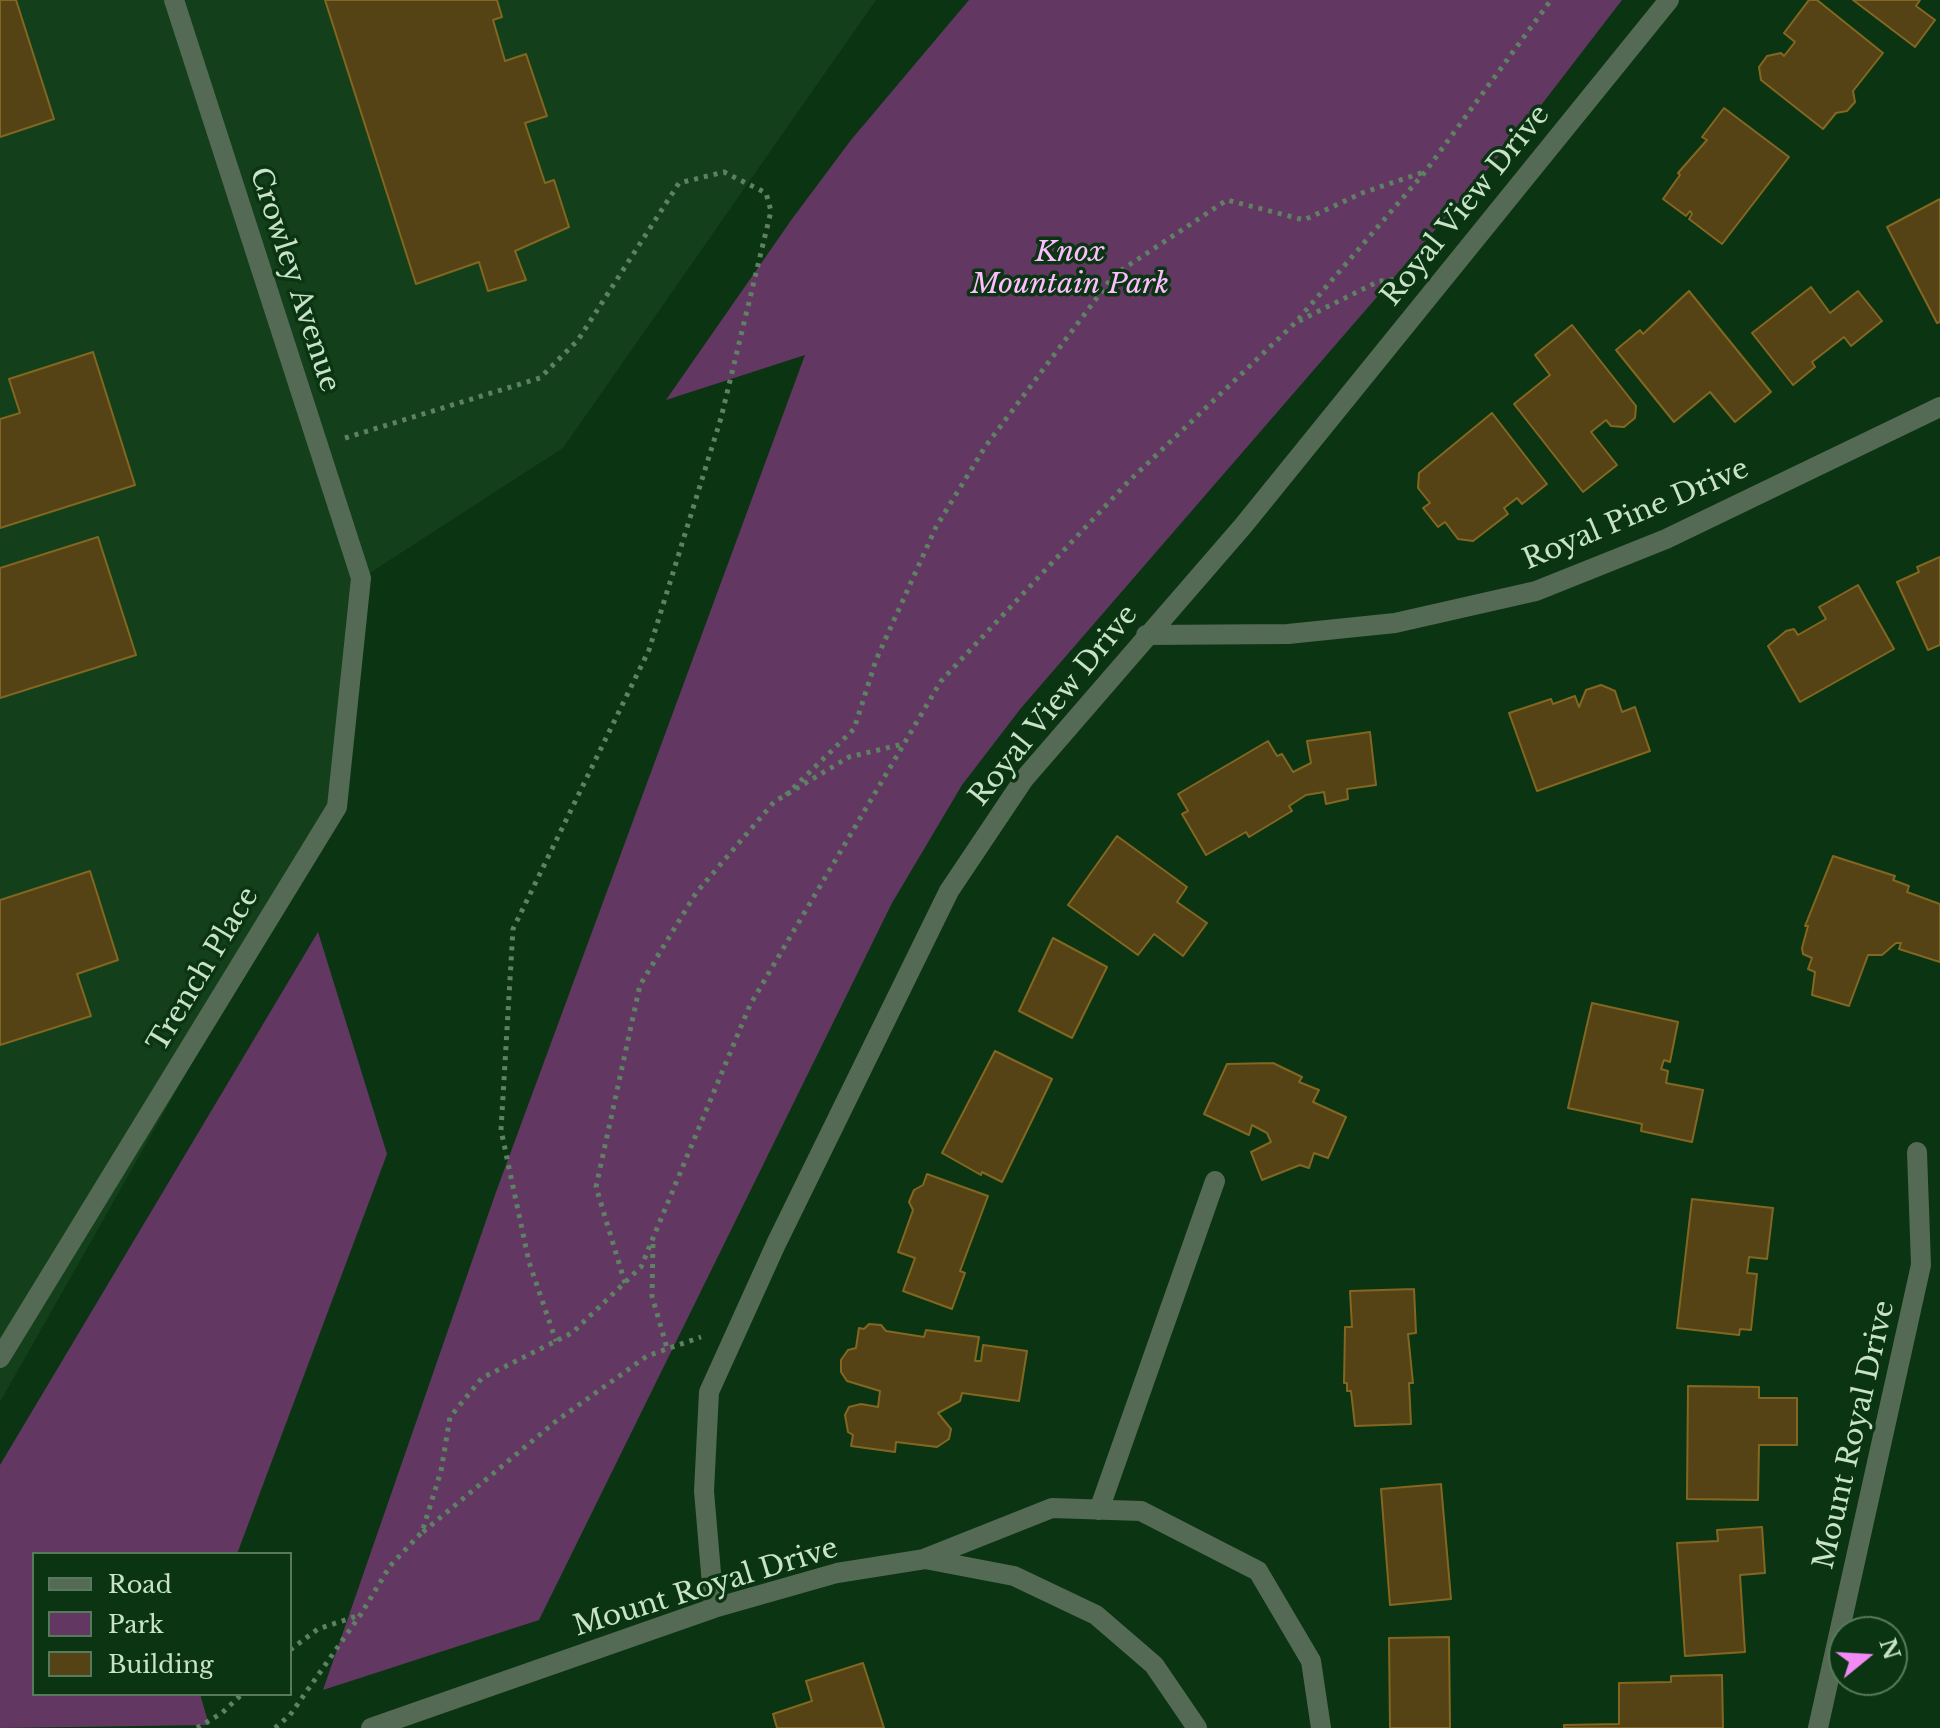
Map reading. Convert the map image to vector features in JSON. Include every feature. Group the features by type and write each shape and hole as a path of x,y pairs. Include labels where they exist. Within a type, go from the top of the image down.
{"street":[{"name":"Crowley Avenue","path":"174,0 361,578"},
{"name":"Royal View Drive","path":"714,1608 704,1491 709,1392 949,891 1024,779 1243,526 1669,0"},
{"name":"Royal Pine Drive","path":"1146,635 1288,634 1395,623 1536,591 1666,539 1940,407"},
{"name":"Trench Place","path":"0,1358 337,807 361,578"},
{"name":"Mount Royal Drive","path":"1818,1728 1921,1265 1917,1152"},
{"path":"1099,1510 1215,1181"},
{"path":"925,1559 1052,1508 1141,1511 1258,1571 1311,1661 1321,1728"},
{"name":"Mount Royal Drive","path":"371,1728 714,1608 837,1573 925,1559 1014,1576 1096,1615 1154,1665 1197,1728"}],"path":[{"path":"422,1532 441,1471 450,1417 482,1378 572,1333 641,1267 750,1005 941,681 1128,482 1295,323 1425,172 1551,0"},
{"path":"319,447 540,378 578,340 679,183 724,172 766,193 771,211 721,418 649,650 513,929 501,1130 529,1262 556,1341"},
{"path":"786,795 854,729 876,660 936,527 985,447 1114,275 1227,200 1304,220 1362,193 1425,172"},
{"path":"1295,323 1379,281 1446,276"},
{"path":"625,1283 596,1187 640,985 696,893 774,802 849,757 903,744"},
{"path":"653,1239 652,1296 667,1349"},
{"path":"275,1728 290,1715 361,1614 390,1566 422,1532 555,1422 647,1356 740,1325"},
{"path":"292,1648 318,1629 361,1614"},
{"path":"197,1728 222,1713 240,1696"}],"shaded area":[{"path":"0,0 876,0 563,448 362,578 337,807 0,1402"}],"green space":[{"name":"Knox Mountain Park","path":"969,0 1622,0 1525,126 1021,708 962,785 892,903 539,1620 323,1690 496,1192 805,355 666,400 851,140"},
{"path":"318,932 387,1154 238,1552 32,1552 32,1696 201,1696 209,1725 0,1728 0,1465"}],"building":[{"path":"0,0 16,0 54,119 0,137"},
{"path":"325,0 497,0 502,17 493,20 505,61 526,54 547,116 525,123 545,183 554,180 569,227 515,251 526,280 488,291 479,262 416,284"},
{"path":"1809,0 1817,0 1883,53 1853,91 1855,102 1847,111 1836,113 1823,129 1761,80 1759,67 1767,56 1781,53 1784,56 1795,42 1784,33"},
{"path":"1853,0 1920,0 1916,6 1935,20 1915,47"},
{"path":"1724,108 1789,157 1722,244 1689,219 1690,211 1686,216 1663,199 1680,175 1678,173 1707,140 1702,137"},
{"path":"1940,199 1940,322 1937,323 1887,227"},
{"path":"1811,287 1830,313 1858,291 1882,321 1851,346 1844,337 1812,362 1815,367 1793,385 1752,333"},
{"path":"1689,291 1771,392 1735,422 1710,392 1674,422 1616,350 1640,330 1643,334"},
{"path":"1572,325 1636,406 1635,418 1624,427 1611,426 1606,420 1591,432 1617,465 1583,492 1514,404 1550,375 1535,355"},
{"path":"93,352 135,485 0,528 0,419 20,413 9,379"},
{"path":"1492,413 1547,484 1522,504 1517,498 1504,508 1508,514 1473,541 1458,539 1445,522 1438,527 1423,508 1430,503 1418,488 1419,473"},
{"path":"98,537 136,655 0,698 0,568"},
{"path":"1940,557 1940,645 1928,650 1897,582 1919,572 1917,567"},
{"path":"1858,585 1894,649 1800,702 1768,646 1786,631 1794,629 1798,635 1826,619 1819,607"},
{"path":"1601,685 1615,691 1622,712 1635,707 1650,751 1537,791 1509,713 1551,699 1553,704 1575,696 1579,707 1586,690"},
{"path":"1370,732 1376,785 1347,789 1348,799 1326,804 1324,792 1306,795 1289,806 1292,811 1249,837 1246,832 1206,855 1182,814 1188,811 1178,794 1268,741 1277,756 1282,754 1293,772 1311,763 1307,741"},
{"path":"1117,836 1187,887 1177,902 1207,923 1183,956 1154,934 1138,955 1068,905"},
{"path":"1833,856 1895,876 1893,880 1909,886 1907,892 1940,904 1940,962 1899,949 1901,943 1896,943 1882,955 1868,955 1849,1006 1812,995 1815,972 1808,969 1812,958 1803,954 1802,948 1808,926 1805,926"},
{"path":"90,871 118,960 77,974 91,1016 0,1045 0,900"},
{"path":"1053,938 1107,967 1072,1038 1019,1011"},
{"path":"1592,1003 1678,1022 1670,1062 1664,1060 1661,1069 1668,1071 1666,1083 1703,1090 1692,1142 1641,1131 1642,1124 1568,1108"},
{"path":"995,1051 1052,1079 1002,1182 982,1172 981,1175 942,1153"},
{"path":"1273,1063 1302,1077 1299,1082 1319,1090 1313,1102 1346,1117 1328,1158 1314,1153 1309,1168 1300,1165 1262,1180 1251,1152 1271,1142 1267,1133 1252,1125 1249,1135 1204,1114 1227,1064"},
{"path":"927,1174 988,1196 960,1271 965,1273 952,1309 903,1291 915,1258 898,1252 913,1210 909,1202 914,1190 923,1185"},
{"path":"1692,1199 1773,1208 1767,1259 1749,1257 1747,1273 1757,1274 1751,1330 1740,1329 1739,1335 1677,1328"},
{"path":"1414,1289 1416,1333 1408,1334 1413,1383 1409,1383 1411,1424 1355,1426 1351,1391 1347,1391 1347,1383 1344,1383 1345,1327 1352,1327 1350,1291"},
{"path":"869,1324 881,1325 886,1331 924,1337 926,1330 979,1337 975,1361 981,1361 983,1345 1027,1351 1019,1401 962,1393 960,1401 938,1413 951,1429 949,1439 937,1447 896,1442 895,1452 851,1446 853,1435 848,1432 845,1415 849,1407 861,1404 878,1407 880,1391 847,1381 841,1372 841,1360 848,1350 856,1348 859,1328 864,1329"},
{"path":"1688,1386 1759,1387 1759,1398 1797,1398 1797,1445 1759,1445 1758,1500 1687,1499"},
{"path":"1441,1484 1451,1599 1390,1605 1381,1489"},
{"path":"1762,1527 1765,1573 1740,1575 1745,1652 1685,1656 1677,1543 1718,1541 1717,1530"},
{"path":"1449,1637 1450,1728 1390,1728 1389,1638"},
{"path":"863,1663 884,1728 777,1728 773,1714 812,1701 806,1681"},
{"path":"1722,1675 1723,1728 1564,1728 1564,1725 1619,1724 1619,1683 1671,1682 1671,1676"}]}
